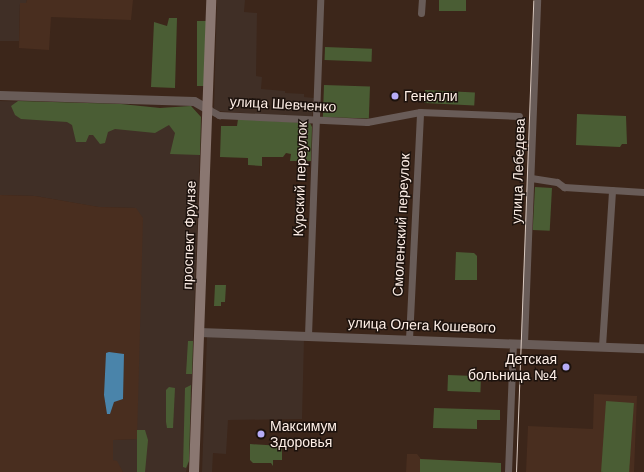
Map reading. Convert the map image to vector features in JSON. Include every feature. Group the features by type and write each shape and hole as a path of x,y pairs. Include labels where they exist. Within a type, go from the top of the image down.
{"main road":[{"name":"проспект Фрунзе","path":"194,472 211,0"}],"street":[{"name":"Курский переулок","path":"308,335 320,0"},
{"path":"421,13 422,0"},
{"name":"улица Лебедева","path":"524,343 537,0"},
{"name":"улица Шевченко","path":"0,96 194,101 219,116 315,120 367,122 420,112 519,116"},
{"name":"Смоленский переулок","path":"409,339 420,112"},
{"path":"531,178 557,182 564,187 644,192"},
{"path":"602,346 612,190"},
{"name":"улица Олега Кошевого","path":"199,332 644,348"},
{"path":"508,472 513,343"}],"shaded area":[{"path":"0,0 27,0 26,3 20,3 19,41 0,41"},
{"path":"27,0 133,0 131,20 51,17 49,50 19,48 20,3 26,3"},
{"path":"217,0 245,0 244,12 257,13 256,76 262,77 261,89 285,91 285,93 304,94 304,97 314,98 312,118 217,111 214,108"},
{"path":"0,101 121,104 160,108 191,106 201,117 189,461 186,472 123,472 113,460 113,440 137,439 136,208 98,207 35,196 0,195"},
{"path":"0,195 35,196 99,207 136,208 143,218 137,439 113,440 113,460 117,461 123,472 0,472"},
{"path":"207,336 304,339 302,419 228,420 226,454 213,453 212,472 202,472"},
{"path":"594,394 637,396 634,472 526,472 528,426 593,429"},
{"path":"407,454 417,454 421,459 501,463 501,472 406,472"}],"green space":[{"path":"439,0 466,0 466,11 439,11"},
{"path":"169,18 177,18 175,88 151,87 154,22 167,26"},
{"path":"197,21 206,21 206,86 197,86"},
{"path":"325,47 372,49 372,62 325,60"},
{"path":"324,85 370,87 369,119 323,117"},
{"path":"425,90 475,93 474,106 424,103"},
{"path":"18,101 121,104 160,108 191,106 201,117 200,155 170,154 175,133 169,125 155,133 115,129 108,132 105,143 100,144 93,135 89,135 86,142 76,142 72,125 67,122 21,119 15,115 11,106"},
{"path":"577,114 626,116 627,144 622,144 620,147 576,145"},
{"path":"238,119 310,123 312,127 311,161 290,161 291,154 286,153 283,157 262,157 262,166 248,165 248,158 220,157 221,126 237,126"},
{"path":"535,187 552,188 550,231 533,230"},
{"path":"456,252 474,253 477,256 477,280 455,280"},
{"path":"215,285 226,285 225,302 221,302 221,306 214,306"},
{"path":"188,341 193,341 192,374 186,374"},
{"path":"448,375 481,376 480,392 447,391"},
{"path":"191,385 189,461 186,468 183,467 185,388"},
{"path":"169,387 175,388 173,428 167,428 166,422 166,390"},
{"path":"606,401 634,403 629,472 601,472"},
{"path":"434,408 500,410 500,420 477,420 477,429 433,428"},
{"path":"137,430 145,430 148,440 145,472 137,472"},
{"path":"250,444 282,446 282,460 273,460 273,466 271,463 253,463 250,460"},
{"path":"420,459 501,463 501,472 420,472"}],"water":[{"path":"106,353 124,354 123,399 114,402 110,414 107,414 104,395"}],"tram line":[{"path":"516,472 533,0"}],"place":[{"name":"Генелли","path":"395,96"},
{"name":"Детская больница №4","path":"566,367"},
{"name":"Максимум Здоровья","path":"261,434"}]}
